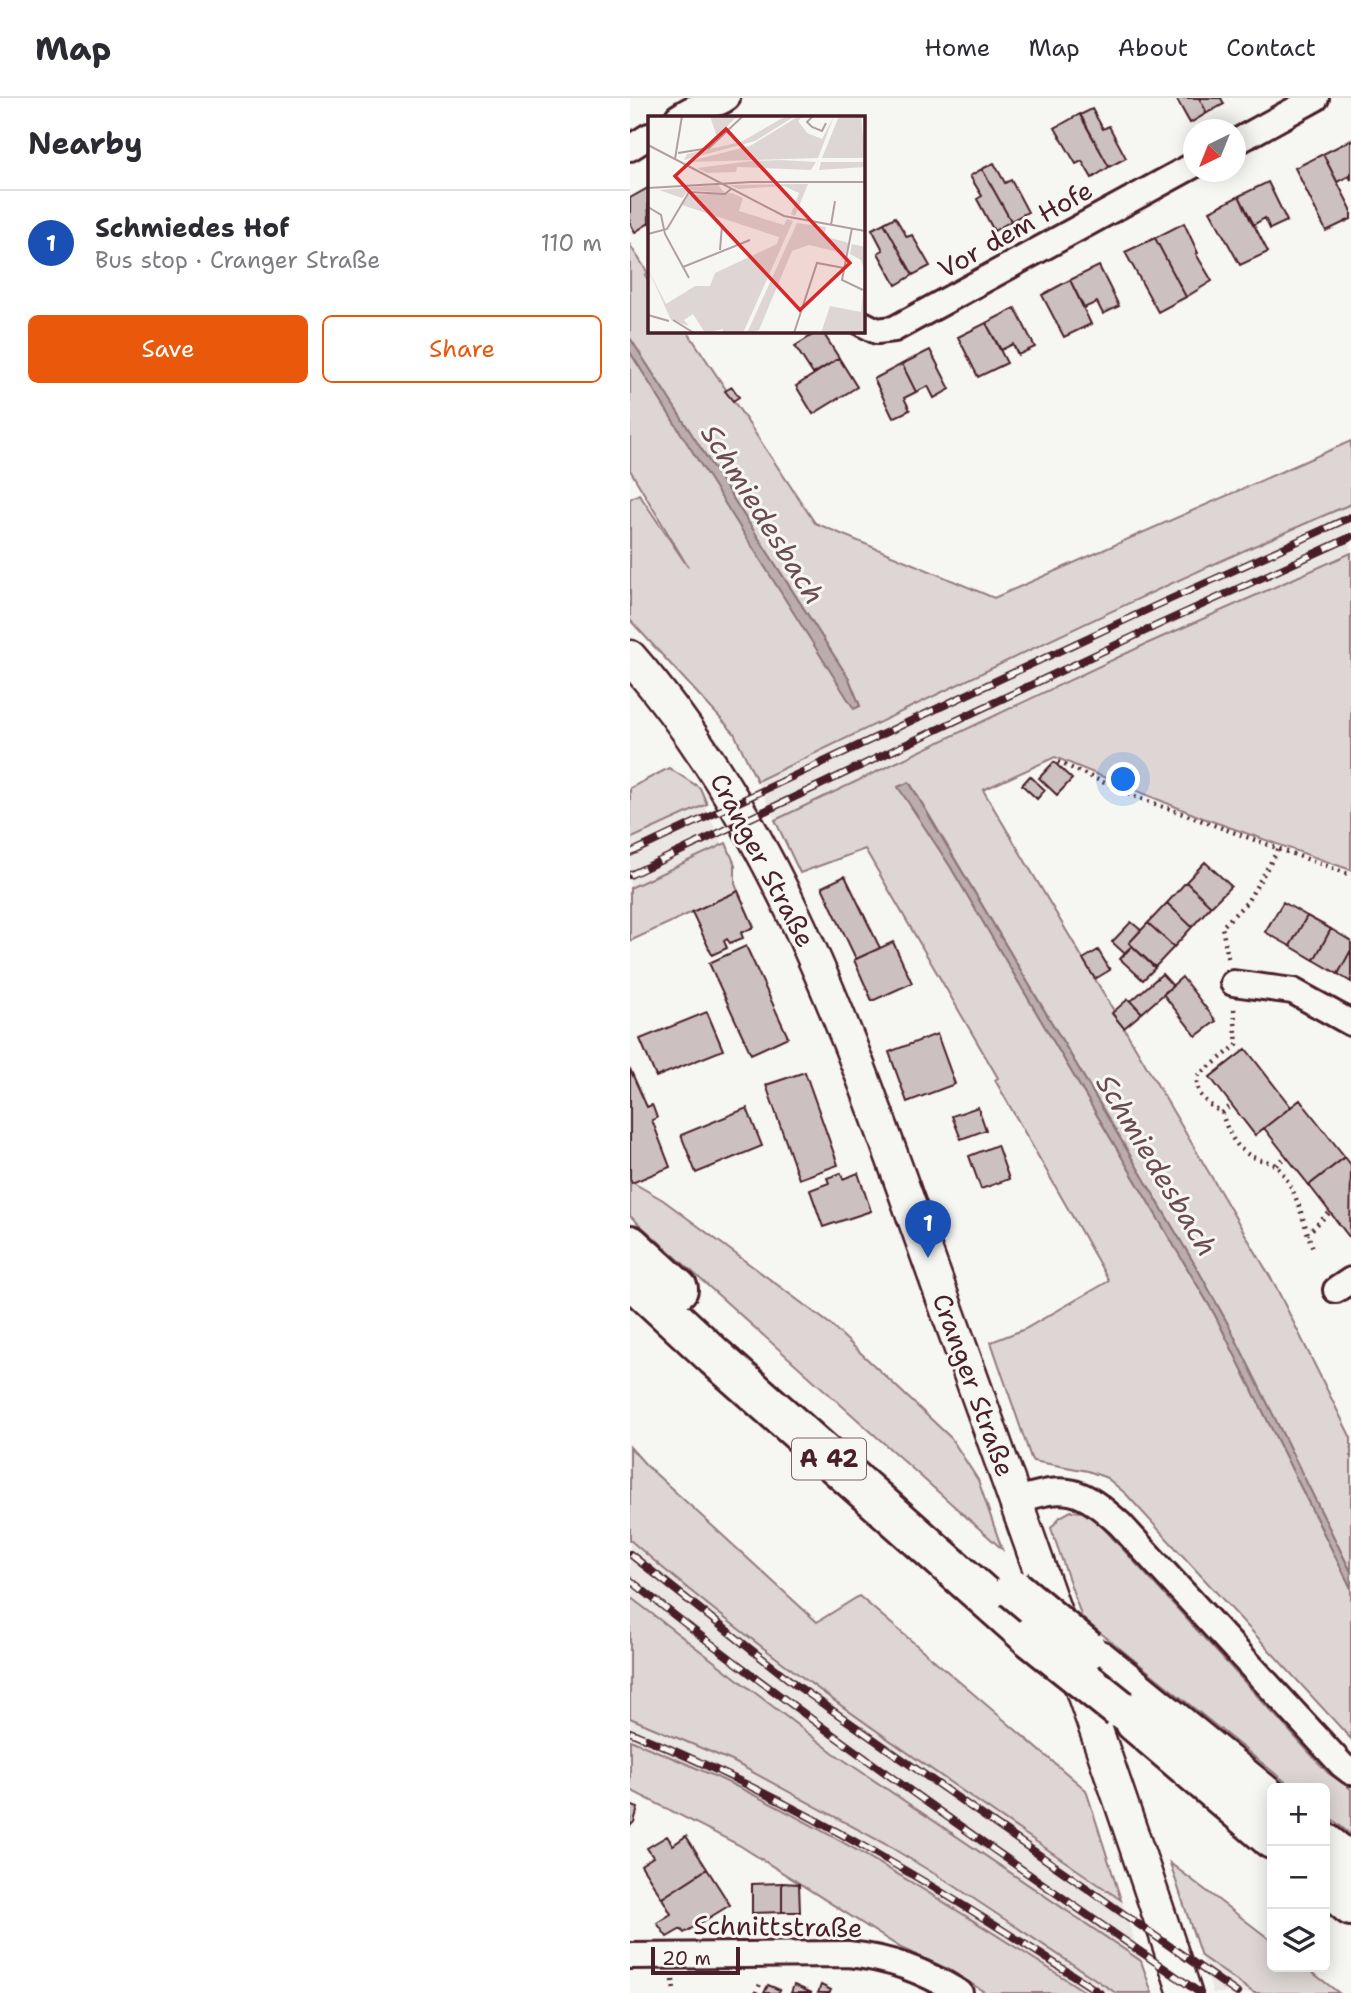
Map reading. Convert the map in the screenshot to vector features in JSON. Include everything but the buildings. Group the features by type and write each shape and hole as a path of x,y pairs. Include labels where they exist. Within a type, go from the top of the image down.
{"highway":[{"name":"A 42","path":"630,1245 814,1413 1014,1589 1267,1797"},
{"name":"A 42","path":"630,1278 1030,1637 1120,1709 1267,1835"},
{"path":"1329,1846 1351,1864"},
{"path":"1330,1888 1351,1906"}],"street":[{"path":"1246,136 1316,98"},
{"path":"680,116 704,104 725,106"},
{"path":"630,148 648,137"},
{"name":"Vor dem Hofe","path":"864,324 877,331 894,329 1183,171"},
{"name":"Cranger Straße","path":"630,657 686,727 727,787 799,921 854,1055 1016,1501 1185,1993"},
{"path":"1233,984 1293,992 1351,1023"},
{"path":"1016,1501 1051,1491 1076,1492 1094,1501 1120,1524 1351,1772"},
{"name":"Schnittstraße","path":"630,1956 871,1956 912,1967 960,1993"}],"path":[{"path":"1058,762 1134,796 1351,875"},
{"path":"1278,850 1247,902 1222,927 1233,984 1237,1045 1199,1076 1196,1082 1197,1090 1203,1098 1222,1113 1228,1132 1238,1145 1250,1156 1276,1165 1291,1187 1313,1248"},
{"path":"1222,1113 1232,1105"},
{"path":"1276,1165 1287,1156"},
{"path":"1307,1234 1330,1212"}],"shaded area":[{"path":"630,245 648,273 645,275 648,280 648,332 688,332 815,523 994,598 1351,441 1351,504 1127,604 757,781 734,733 630,620 630,499 639,494 688,567 630,470 630,352 855,708 860,706 849,679 630,338"},
{"path":"630,338 849,679 860,706 854,709 630,352"},
{"path":"1351,504 1351,553 1144,645 775,820 757,781 947,688"},
{"path":"1351,553 1351,870 1203,818 1055,757 983,790 1114,1011 1112,1014 1124,1028 1275,1285 1351,1438 1351,1572 1229,1326 1198,1270 910,783 899,787 950,866 1215,1315 1351,1588 1351,1739 1126,1494 1107,1478 1088,1471 1033,1461 1031,1458 991,1342 1025,1329 1109,1281 995,1080 998,1078 865,849 800,873 775,820 1144,645"},
{"path":"669,768 700,788 707,804 630,839 630,788"},
{"path":"909,782 1229,1326 1351,1572 1351,1588 1215,1315 950,866 898,787"},
{"path":"704,805 723,845 630,888 630,839"},
{"path":"726,843 735,865 735,884 738,891 630,941 630,888"},
{"path":"630,1181 663,1200 830,1324 951,1438 978,1480 1002,1549 630,1216"},
{"path":"630,1447 646,1465 817,1622 859,1596 1086,1790 1121,1900 809,1682 688,1589 630,1540"},
{"path":"1071,1511 1084,1512 1096,1520 1328,1773 1351,1789 1351,1835 1330,1817 1330,1783 1287,1783 1082,1618 1051,1528 1060,1517"},
{"path":"630,1540 718,1612 887,1738 1121,1900 1141,1961 835,1754 630,1597"},
{"path":"630,1597 835,1754 1141,1961 1152,1993 1116,1993 953,1885 887,1845 732,1761 630,1718"},
{"path":"630,1718 732,1761 887,1845 953,1885 1116,1993 1087,1993 842,1842 723,1780 630,1740"},
{"path":"630,1740 723,1780 817,1828 953,1908 1087,1993 986,1993 950,1970 901,1948 739,1845 630,1790"},
{"path":"1170,1863 1267,1937 1267,1972 1312,1972 1339,1993 1254,1993 1201,1956"},
{"path":"1201,1956 1254,1993 1213,1993"}],"railway":[{"path":"630,853 1351,517"},
{"path":"630,875 1158,625 1351,537"},
{"path":"630,1554 796,1685 1237,1993"},
{"path":"630,1580 840,1740 1200,1993"},
{"path":"630,1732 813,1818 987,1920 1100,1993"}],"place":[{"name":"Schmiedes Hof","path":"928,1258"}],"water label":[{"name":"Schmiedesbach","path":"763,514"},
{"name":"Schmiedesbach","path":"1157,1165"}]}
